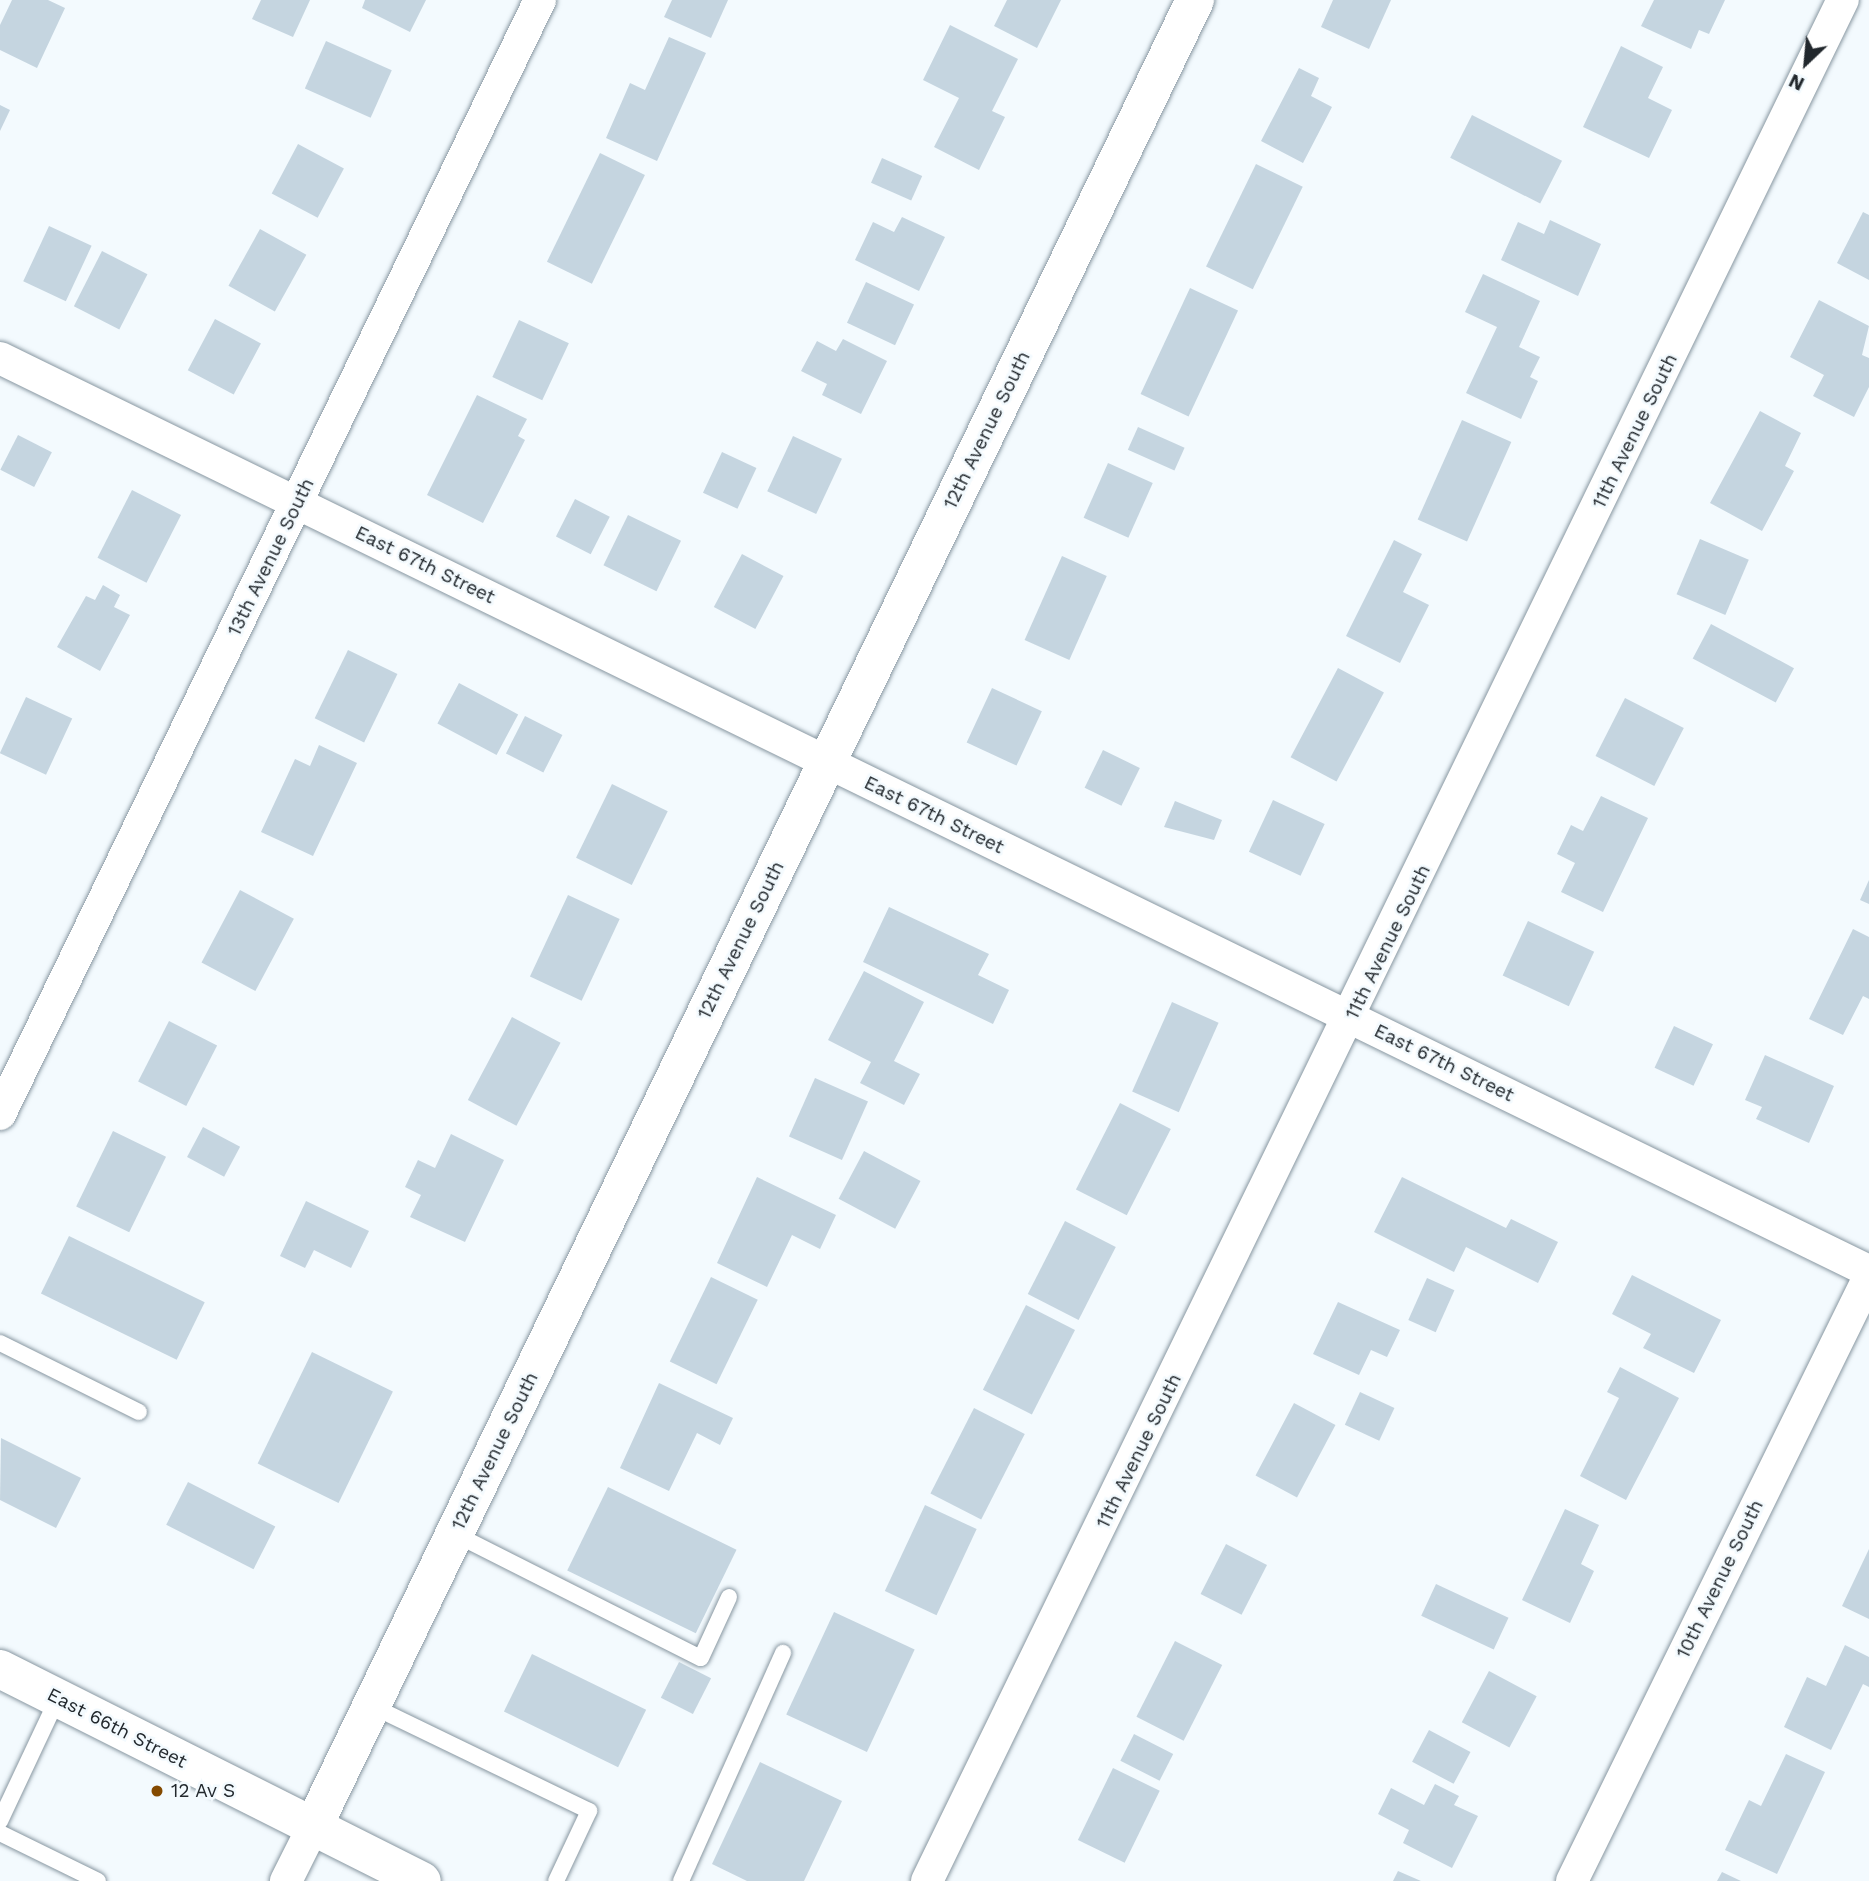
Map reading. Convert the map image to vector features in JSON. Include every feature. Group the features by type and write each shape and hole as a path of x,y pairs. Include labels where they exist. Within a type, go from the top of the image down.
{"street":[{"name":"13th Avenue South","path":"0,1114 540,0"},
{"name":"12th Avenue South","path":"286,1881 1195,0"},
{"name":"11th Avenue South","path":"928,1881 1352,1017 1843,0"},
{"name":"East 67th Street","path":"0,358 1869,1271"},
{"name":"10th Avenue South","path":"1572,1881 1869,1278"},
{"name":"East 66th Street","path":"0,1669 422,1881"}],"lane":[{"path":"0,1343 139,1412"},
{"path":"455,1534 701,1658 730,1597"},
{"path":"681,1881 783,1653"},
{"path":"0,1821 58,1698"},
{"path":"372,1706 589,1811 556,1881"},
{"path":"0,1833 98,1881"}],"building":[{"path":"12,0 48,0 65,8 37,68 0,50 0,25"},
{"path":"261,0 310,0 293,37 252,19"},
{"path":"365,0 426,0 410,32 362,8"},
{"path":"672,0 728,0 711,38 664,17"},
{"path":"1007,0 1061,0 1037,48 994,26"},
{"path":"1333,0 1391,0 1369,49 1321,27"},
{"path":"1654,0 1725,0 1709,34 1699,30 1691,49 1641,26"},
{"path":"950,25 1018,59 992,111 1005,117 979,170 934,147 959,98 923,80"},
{"path":"669,37 706,53 657,161 606,138 630,83 645,90"},
{"path":"326,41 392,70 371,118 305,89"},
{"path":"1621,46 1663,67 1648,98 1672,110 1649,158 1583,127"},
{"path":"1299,68 1319,78 1311,96 1332,107 1303,163 1261,141"},
{"path":"0,105 10,110 0,131"},
{"path":"1472,115 1562,161 1540,204 1450,158"},
{"path":"298,144 344,168 318,218 272,193"},
{"path":"600,153 645,175 592,284 547,262"},
{"path":"882,158 922,176 911,201 871,183"},
{"path":"1256,164 1303,187 1253,289 1206,266"},
{"path":"1863,212 1869,215 1869,280 1837,263"},
{"path":"902,217 945,237 919,291 855,260 873,222 894,232"},
{"path":"1550,220 1601,244 1578,296 1501,260 1518,222 1544,234"},
{"path":"49,226 92,246 66,301 23,281"},
{"path":"260,229 306,255 275,312 228,286"},
{"path":"102,251 147,274 119,329 74,306"},
{"path":"1483,274 1540,301 1519,347 1540,357 1530,377 1538,381 1521,419 1466,393 1497,327 1465,312"},
{"path":"866,282 914,304 895,345 847,323"},
{"path":"1190,288 1238,310 1189,416 1141,394"},
{"path":"1819,300 1869,326 1862,355 1869,358 1869,387 1854,417 1813,396 1824,375 1790,357"},
{"path":"215,319 261,343 234,395 188,370"},
{"path":"519,320 569,343 542,400 492,377"},
{"path":"843,339 887,361 861,414 822,395 827,384 801,371 817,341 836,351"},
{"path":"477,395 527,419 518,436 525,440 483,523 427,495"},
{"path":"1760,411 1801,433 1785,466 1794,471 1762,531 1710,503"},
{"path":"1462,420 1511,442 1467,542 1418,520"},
{"path":"1138,427 1185,448 1174,471 1128,450"},
{"path":"18,435 52,452 34,487 0,470"},
{"path":"793,436 842,459 816,514 767,491"},
{"path":"722,452 756,468 737,509 703,493"},
{"path":"1108,463 1153,483 1128,538 1084,518"},
{"path":"132,490 181,515 147,583 97,558"},
{"path":"575,499 610,517 591,554 556,536"},
{"path":"628,515 681,541 656,591 603,565"},
{"path":"1700,539 1749,560 1725,615 1677,594"},
{"path":"1394,540 1422,554 1403,592 1429,605 1400,663 1346,636"},
{"path":"742,554 783,576 755,629 714,607"},
{"path":"1062,556 1107,576 1069,660 1025,640"},
{"path":"103,585 120,595 114,607 130,615 100,671 57,647 86,596 95,600"},
{"path":"1711,624 1794,668 1776,703 1693,658"},
{"path":"348,650 397,674 364,742 315,718"},
{"path":"1338,668 1384,692 1336,782 1291,757"},
{"path":"459,683 518,714 497,755 437,724"},
{"path":"992,688 1042,711 1016,766 967,742"},
{"path":"26,697 72,719 46,775 0,753"},
{"path":"1625,698 1684,728 1654,786 1595,756"},
{"path":"525,716 562,735 543,772 506,753"},
{"path":"319,745 357,763 313,856 261,832 295,759 310,766"},
{"path":"1103,750 1140,768 1121,806 1085,788"},
{"path":"612,784 668,811 632,885 576,858"},
{"path":"1601,796 1648,818 1603,912 1561,892 1575,863 1557,854 1571,825 1583,831"},
{"path":"1273,800 1325,824 1301,876 1249,852"},
{"path":"1175,801 1222,820 1214,840 1164,827"},
{"path":"1869,880 1869,904 1860,900"},
{"path":"240,890 294,919 255,991 202,962"},
{"path":"568,895 620,919 582,1001 530,977"},
{"path":"889,907 989,954 978,975 1009,990 993,1024 863,962"},
{"path":"1528,921 1594,952 1569,1006 1503,975"},
{"path":"1853,929 1869,937 1869,999 1863,996 1843,1035 1809,1019"},
{"path":"864,971 924,1002 894,1061 920,1074 904,1105 860,1083 871,1062 828,1040"},
{"path":"1172,1002 1219,1023 1179,1112 1132,1092"},
{"path":"512,1017 561,1043 516,1126 468,1100"},
{"path":"169,1021 217,1046 186,1106 138,1082"},
{"path":"1674,1026 1713,1044 1694,1086 1655,1068"},
{"path":"1765,1055 1834,1086 1809,1143 1756,1119 1762,1107 1745,1100"},
{"path":"815,1078 868,1102 842,1160 789,1136"},
{"path":"1120,1103 1171,1129 1127,1215 1076,1189"},
{"path":"203,1127 240,1147 224,1177 187,1157"},
{"path":"113,1131 166,1157 129,1232 76,1206"},
{"path":"451,1134 504,1160 465,1242 410,1217 421,1195 405,1187 418,1160 435,1168"},
{"path":"864,1151 921,1181 895,1229 839,1199"},
{"path":"757,1177 836,1215 820,1249 792,1235 767,1287 717,1263"},
{"path":"1402,1177 1506,1228 1511,1219 1558,1242 1538,1283 1466,1247 1454,1272 1374,1232"},
{"path":"306,1201 369,1231 351,1268 314,1250 305,1268 280,1256"},
{"path":"1065,1221 1116,1247 1079,1320 1028,1294"},
{"path":"69,1236 205,1302 177,1360 41,1294"},
{"path":"1632,1275 1721,1320 1694,1373 1643,1348 1651,1334 1612,1314"},
{"path":"711,1277 758,1300 717,1384 670,1361"},
{"path":"1427,1278 1454,1290 1436,1332 1408,1320"},
{"path":"1338,1302 1400,1330 1387,1357 1371,1350 1359,1375 1313,1354"},
{"path":"1026,1305 1075,1330 1032,1415 983,1390"},
{"path":"312,1352 393,1391 339,1503 258,1463"},
{"path":"1620,1367 1679,1398 1626,1500 1580,1476 1619,1398 1607,1392"},
{"path":"659,1383 733,1418 720,1445 697,1433 669,1491 620,1468"},
{"path":"1360,1392 1394,1408 1379,1441 1345,1425"},
{"path":"1294,1403 1335,1425 1297,1497 1256,1475"},
{"path":"974,1408 1025,1434 981,1519 930,1494"},
{"path":"1,1438 81,1478 56,1528 0,1500"},
{"path":"188,1482 275,1526 254,1569 166,1525"},
{"path":"608,1487 737,1550 696,1633 567,1571"},
{"path":"925,1505 977,1529 937,1615 885,1591"},
{"path":"1565,1509 1599,1525 1581,1564 1594,1571 1570,1623 1522,1600"},
{"path":"1226,1544 1267,1565 1242,1615 1201,1594"},
{"path":"1869,1549 1869,1619 1842,1606"},
{"path":"1436,1584 1509,1618 1494,1650 1421,1616"},
{"path":"834,1612 915,1650 867,1752 786,1714"},
{"path":"1175,1641 1222,1665 1184,1741 1136,1717"},
{"path":"1845,1645 1869,1657 1869,1687 1863,1684 1831,1750 1784,1727 1807,1677 1826,1686"},
{"path":"532,1654 646,1710 618,1767 504,1712"},
{"path":"679,1662 711,1678 693,1714 661,1698"},
{"path":"1489,1671 1537,1696 1509,1748 1462,1722"},
{"path":"1429,1730 1470,1752 1454,1784 1412,1762"},
{"path":"1134,1734 1173,1754 1160,1781 1120,1761"},
{"path":"1786,1754 1825,1772 1777,1874 1725,1850 1749,1800 1761,1806"},
{"path":"760,1762 842,1801 804,1881 747,1881 712,1864"},
{"path":"1113,1768 1160,1791 1125,1863 1078,1840"},
{"path":"1435,1784 1459,1796 1454,1805 1478,1816 1452,1868 1403,1843 1409,1830 1378,1814 1391,1788 1424,1805"},
{"path":"1398,1871 1421,1881 1393,1881"},
{"path":"1722,1872 1741,1881 1717,1881"}],"place":[{"name":"12 Av S","path":"157,1791"}]}
